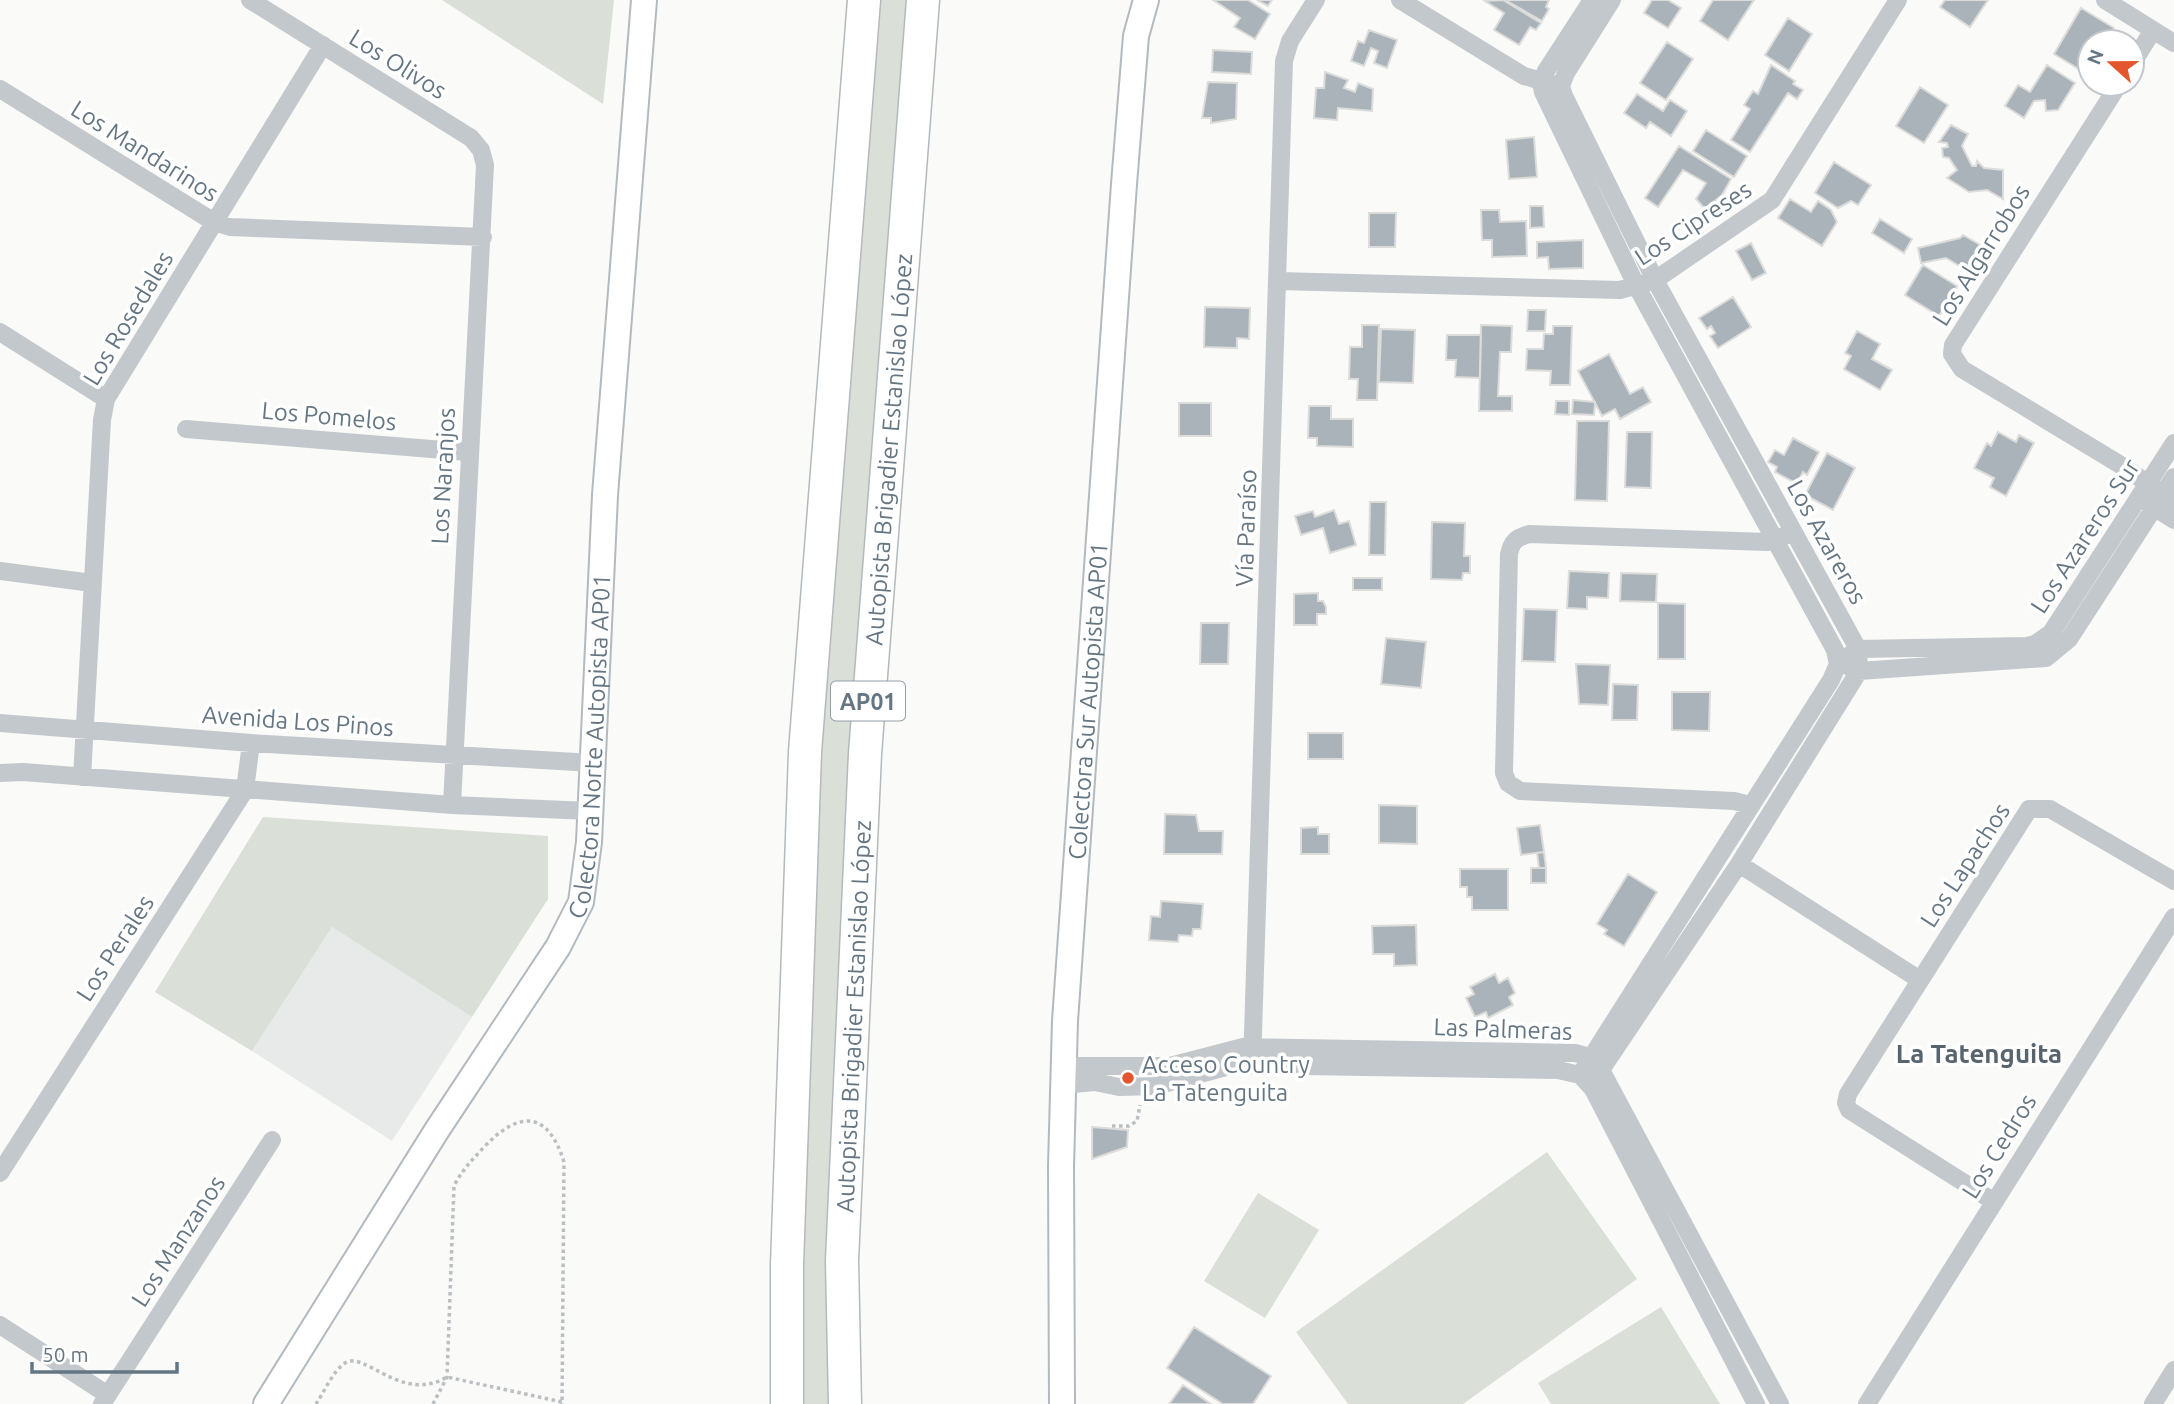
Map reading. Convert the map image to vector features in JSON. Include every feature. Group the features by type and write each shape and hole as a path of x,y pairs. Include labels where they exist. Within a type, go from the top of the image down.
{"highway":[{"name":"AP01","path":"787,1404 787,1251 805,752 864,0"},
{"name":"Autopista Brigadier Estanislao López","path":"845,1404 842,1261 864,754 923,0"}],"main road":[{"name":"Colectora Norte Autopista AP01","path":"266,1404 437,1130 570,928 581,902 586,875 593,763 606,495 645,0"},
{"name":"Colectora Sur Autopista AP01","path":"1062,1404 1063,1075 1124,184 1136,36 1146,0"}],"street":[{"name":"Los Olivos","path":"250,0 471,138 481,150"},
{"name":"Vía Paraíso","path":"1253,1057 1284,61 1290,41 1316,0"},
{"path":"1400,0 1524,76 1561,86 1612,0"},
{"path":"1541,82 1592,0"},
{"name":"Los Cipreses","path":"1278,281 1620,290 1637,288 1656,280 1772,200 1898,0"},
{"path":"2105,0 2174,43"},
{"path":"2146,41 2153,30"},
{"name":"Los Rosedales","path":"82,777 102,420 106,399 323,46"},
{"name":"Los Azareros","path":"1541,82 1543,92 1637,288 1784,536 1858,649 1860,671"},
{"name":"Los Azareros","path":"1561,86 1784,536 1835,650 1838,664"},
{"name":"Los Mandarinos","path":"0,89 214,222 248,229 483,237"},
{"name":"Los Algarrobos","path":"2110,98 1953,345 1952,354 1962,369 2119,464 2143,490"},
{"name":"Los Naranjos","path":"452,804 468,452 483,237 485,165 481,150"},
{"path":"0,332 106,399"},
{"name":"Los Pomelos","path":"186,429 468,452"},
{"name":"Los Azareros Sur","path":"1858,649 2035,644 2052,633 2174,443"},
{"name":"Los Azareros Sur","path":"1838,664 1860,671 2046,658 2068,639 2163,501 2174,477"},
{"path":"2143,490 2163,501 2174,520"},
{"path":"1750,804 1520,791 1508,783 1504,773 1509,554 1511,543 1517,537 1529,534 1767,542 1784,536"},
{"path":"0,571 92,583"},
{"path":"1595,1064 1709,869 1831,680 1838,664 1858,649"},
{"path":"1580,1075 1595,1064 1727,882 1860,671"},
{"name":"Avenida Los Pinos","path":"0,723 251,743 593,763"},
{"name":"Los Perales","path":"0,1173 246,790 251,743"},
{"path":"0,773 590,811"},
{"name":"Los Lapachos","path":"1993,1201 1849,1110 1846,1103 1848,1094 2029,809 2050,809 2174,881"},
{"path":"1739,864 1920,979"},
{"path":"1709,869 1727,882"},
{"name":"Los Cedros","path":"1867,1404 2174,917"},
{"name":"Las Palmeras","path":"1063,1075 1170,1066 1243,1048 1253,1057 1558,1070 1580,1075 1593,1089 1756,1404"},
{"name":"Las Palmeras","path":"1063,1075 1119,1087 1156,1086 1253,1057 1575,1054 1595,1064"},
{"path":"1595,1064 1780,1404"},
{"name":"Los Manzanos","path":"105,1400 272,1140"},
{"path":"0,1325 105,1400"},
{"path":"2153,1404 2174,1370"}],"path":[{"path":"1112,1126 1129,1126 1137,1121 1141,1086"},
{"path":"316,1404 346,1362 356,1360 402,1384 416,1387 434,1384 447,1377 562,1403 564,1162 551,1132 538,1122 519,1120 501,1129 461,1172 454,1186 447,1377 433,1404"}],"shaded area":[{"path":"442,0 614,0 603,104"},
{"path":"864,0 923,0 883,496 845,1404 787,1404 787,1265"},
{"path":"263,817 548,836 548,899 472,1017 332,927 252,1051 155,992"},
{"path":"332,927 472,1017 392,1141 252,1051"},
{"path":"1547,1152 1637,1279 1463,1404 1348,1404 1296,1332"},
{"path":"1258,1193 1319,1230 1265,1318 1204,1281"},
{"path":"1661,1307 1720,1404 1551,1404 1538,1383"}],"building":[{"path":"1213,0 1248,0 1270,14 1255,39 1234,27 1240,18"},
{"path":"1257,0 1272,0 1268,6"},
{"path":"1503,0 1541,23 1536,30 1530,27 1519,45 1494,30 1504,13 1485,1"},
{"path":"1505,0 1549,0 1546,7 1549,9 1542,21"},
{"path":"1652,0 1668,0 1681,8 1668,28 1644,13"},
{"path":"1713,0 1754,0 1728,40 1700,21"},
{"path":"1945,0 1988,0 1970,27 1940,7"},
{"path":"2081,8 2114,28 2076,28 2076,67 2054,54"},
{"path":"1788,18 1812,34 1789,71 1765,55"},
{"path":"1369,30 1397,40 1387,68 1374,63 1378,51 1371,48 1364,66 1351,61 1358,41 1364,43"},
{"path":"1667,42 1693,59 1666,100 1640,83"},
{"path":"1213,50 1252,52 1251,74 1212,72"},
{"path":"1771,65 1795,81 1793,84 1803,90 1797,99 1788,93 1750,152 1731,140 1750,109 1744,105 1753,91 1758,94"},
{"path":"2047,65 2075,83 2058,110 2046,111 2045,100 2034,101 2024,118 2005,106 2018,85 2030,92"},
{"path":"1325,72 1348,80 1344,88 1355,92 1358,83 1373,89 1372,111 1338,108 1337,120 1314,118 1316,88 1324,88"},
{"path":"1208,82 1237,83 1236,119 1211,123 1211,118 1202,118"},
{"path":"1920,87 1948,105 1924,143 1896,126"},
{"path":"1637,94 1663,111 1670,100 1687,111 1671,136 1650,122 1646,128 1624,113"},
{"path":"1951,125 1968,134 1962,146 1972,166 1976,166 1977,161 1984,168 2003,170 2003,199 1987,190 1969,192 1947,178 1957,170 1949,158 1943,157 1942,148 1948,147 1947,143 1939,142"},
{"path":"1706,130 1747,156 1734,177 1693,151"},
{"path":"1534,137 1537,177 1509,179 1506,140"},
{"path":"1679,146 1731,179 1722,195 1705,209 1696,199 1706,183 1683,170 1658,207 1645,198"},
{"path":"1834,162 1871,185 1858,205 1851,201 1838,208 1815,193"},
{"path":"1790,199 1811,212 1818,201 1831,210 1837,222 1822,246 1778,218"},
{"path":"1530,206 1543,206 1544,227 1530,228"},
{"path":"1481,210 1499,210 1500,222 1526,221 1527,256 1492,257 1492,240 1482,240"},
{"path":"1369,213 1396,213 1395,247 1369,247"},
{"path":"1880,219 1912,239 1904,253 1872,233"},
{"path":"1963,235 1984,247 1968,271 1946,258 1921,263 1918,248"},
{"path":"1583,240 1583,268 1549,269 1548,257 1537,258 1537,242"},
{"path":"1751,243 1766,273 1752,280 1736,251"},
{"path":"1923,265 1957,286 1939,316 1905,295"},
{"path":"1733,297 1751,327 1718,348 1710,336 1715,333 1711,326 1707,329 1699,318"},
{"path":"1205,307 1250,308 1249,339 1237,338 1237,348 1204,347"},
{"path":"1528,310 1546,310 1545,331 1527,331"},
{"path":"1362,325 1379,325 1377,400 1357,400 1358,379 1349,379 1350,347 1362,347"},
{"path":"1481,325 1512,326 1511,352 1500,352 1498,396 1512,396 1512,411 1479,411"},
{"path":"1553,326 1572,326 1570,385 1550,385 1551,371 1526,370 1527,349 1543,349 1544,334 1553,334"},
{"path":"1381,329 1415,330 1413,383 1379,382"},
{"path":"1857,331 1880,344 1872,359 1892,370 1880,390 1844,369 1851,356 1845,353"},
{"path":"1447,335 1481,335 1480,378 1455,377 1456,360 1446,360"},
{"path":"1609,354 1630,394 1643,387 1651,402 1620,419 1615,409 1602,416 1578,371"},
{"path":"1573,400 1595,402 1594,415 1572,414"},
{"path":"1556,401 1569,401 1569,415 1555,414"},
{"path":"1179,403 1211,403 1211,436 1179,436"},
{"path":"1309,406 1331,406 1331,419 1353,419 1353,447 1317,446 1317,438 1308,438"},
{"path":"1577,421 1609,421 1607,501 1575,500"},
{"path":"1627,432 1652,432 1651,488 1625,487"},
{"path":"1998,432 2016,442 2019,435 2034,443 2006,496 1990,487 1994,478 1974,468 1987,443 1991,446"},
{"path":"1793,438 1819,452 1807,475 1803,472 1797,484 1775,472 1777,467 1768,462 1775,450 1784,455"},
{"path":"1827,453 1855,468 1833,510 1805,495"},
{"path":"1370,502 1386,502 1385,555 1369,555"},
{"path":"1334,510 1339,524 1349,521 1356,545 1330,553 1323,528 1301,535 1295,516 1313,511 1315,517"},
{"path":"1432,522 1465,523 1464,556 1470,556 1470,573 1463,573 1462,580 1431,579"},
{"path":"1569,571 1609,573 1608,598 1587,597 1587,609 1567,608"},
{"path":"1621,573 1657,574 1656,602 1620,601"},
{"path":"1353,578 1382,578 1382,590 1353,590"},
{"path":"1318,593 1318,601 1323,601 1326,614 1317,614 1317,625 1294,625 1294,594"},
{"path":"1658,603 1685,604 1685,659 1658,659"},
{"path":"1524,609 1557,610 1555,662 1522,661"},
{"path":"1201,623 1229,623 1228,664 1200,664"},
{"path":"1386,638 1426,642 1421,688 1381,684"},
{"path":"1576,664 1610,665 1608,705 1579,704"},
{"path":"1613,684 1638,685 1637,720 1612,720"},
{"path":"1672,692 1710,692 1709,731 1672,730"},
{"path":"1308,733 1343,733 1343,759 1308,759"},
{"path":"1379,805 1417,806 1417,844 1379,843"},
{"path":"1165,814 1196,815 1199,831 1223,831 1222,854 1164,854"},
{"path":"1540,825 1544,852 1521,855 1517,828"},
{"path":"1318,827 1318,834 1329,834 1329,854 1301,854 1301,828"},
{"path":"1544,852 1546,868 1539,868 1537,853"},
{"path":"1531,868 1546,868 1546,883 1531,883"},
{"path":"1460,869 1508,869 1508,910 1472,910 1472,897 1467,897 1467,887 1460,887"},
{"path":"1628,874 1657,892 1624,946 1604,934 1607,930 1597,924"},
{"path":"1161,901 1203,904 1201,929 1193,929 1192,936 1179,935 1178,942 1149,940 1151,916 1160,917"},
{"path":"1416,925 1417,965 1394,966 1394,954 1373,954 1372,926"},
{"path":"1495,974 1499,983 1508,978 1515,993 1509,997 1513,1005 1488,1018 1486,1012 1475,1017 1466,998 1474,994 1470,987"},
{"path":"1092,1127 1128,1130 1127,1147 1092,1159"},
{"path":"1194,1327 1271,1376 1253,1404 1223,1404 1167,1368"},
{"path":"1183,1385 1211,1404 1169,1404"}],"place":[{"name":"Acceso Country La Tatenguita","path":"1128,1078"}],"district":[{"name":"La Tatenguita","path":"1979,1053"}]}
